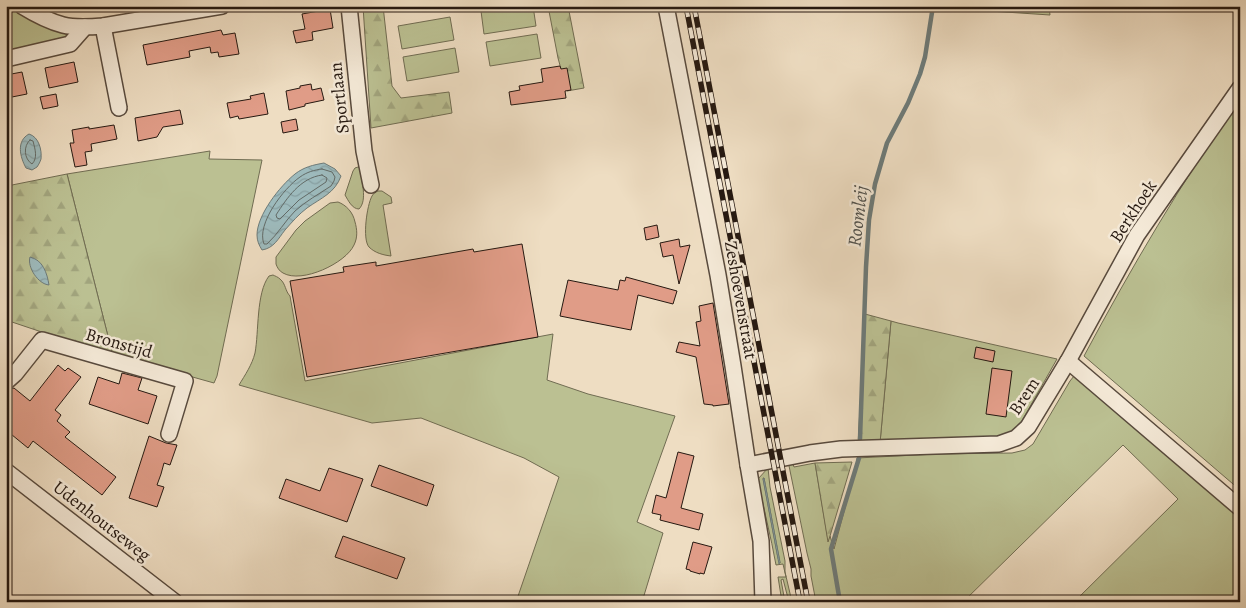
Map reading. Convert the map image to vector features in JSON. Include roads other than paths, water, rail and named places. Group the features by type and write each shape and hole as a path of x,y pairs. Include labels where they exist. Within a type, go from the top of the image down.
{"street":[{"path":"22,6 39,16 63,25 85,27 103,26 147,13 222,6"},
{"name":"Sportlaan","path":"349,6 364,151 371,185"},
{"name":"Zeshoevenstraat","path":"666,6 718,275 733,366 761,541 763,602"},
{"path":"103,26 119,108"},
{"path":"6,58 70,44 85,27"},
{"name":"Berkhoek","path":"1068,361 1137,235 1240,88"},
{"name":"Bronstijd","path":"6,382 15,374 42,340 185,381 169,434"},
{"path":"1068,361 1240,508"},
{"name":"Brem","path":"748,465 841,449 999,444 1016,438 1028,427 1068,361"},
{"name":"Udenhoutseweg","path":"6,471 175,602"}],"water":[{"path":"29,134 39,144 41,152 41,159 37,167 32,170 26,168 20,150 22,141"},
{"path":"324,163 335,169 341,176 335,187 301,213 273,245 262,250 257,239 258,227 270,202 295,174 309,167"},
{"path":"30,257 41,264 46,272 49,285 41,282 34,274 30,265"},
{"path":"763,479 780,562 779,564"}],"waterway":[{"name":"Roomleij","path":"860,439 866,267 869,220 875,184 887,143 908,103 920,74 925,57 933,6"},
{"name":"Roomleij","path":"840,602 831,549 859,458"}],"railway":[{"path":"686,6 800,602"},
{"path":"694,6 808,602"}]}
